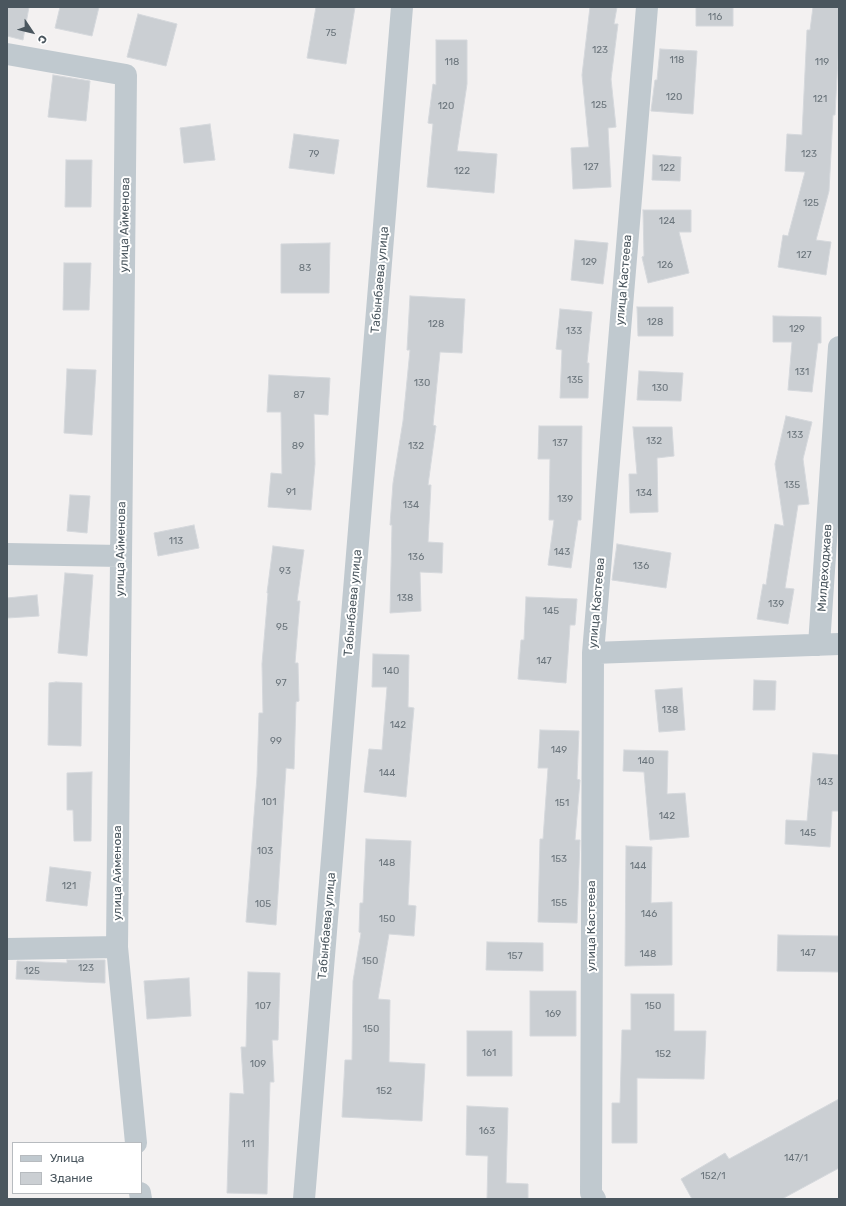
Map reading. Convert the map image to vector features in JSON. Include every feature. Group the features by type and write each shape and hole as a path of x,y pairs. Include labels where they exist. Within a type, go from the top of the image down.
{"street":[{"name":"Табынбаева улица","path":"304,1199 402,7"},
{"name":"улица Кастеева","path":"595,1199 591,1193 593,652 647,7"},
{"name":"улица Айменова","path":"7,54 126,75 117,947 136,1142"},
{"name":"Милдеходжаев","path":"593,652 829,644 839,347"},
{"path":"7,554 121,556"},
{"path":"7,949 117,947"}],"building":[{"path":"7,7 29,7 23,40 7,36"},
{"path":"60,7 99,7 92,36 55,28"},
{"path":"316,7 355,7 346,64 307,58"},
{"path":"590,7 617,7 614,24 618,24 611,79 616,127 608,128 611,187 573,189 571,148 589,147 582,75"},
{"path":"696,7 733,7 733,26 696,26"},
{"path":"813,7 839,7 839,40 835,115 833,115 829,191 816,240 831,242 826,275 778,267 783,235 788,236 805,172 785,171 787,134 802,135 807,30 810,30"},
{"path":"138,14 177,24 166,66 127,57"},
{"path":"436,40 467,40 467,84 457,151 497,154 494,193 427,187 433,124 428,123 433,84 436,85"},
{"path":"660,49 697,51 693,114 651,111 655,80 657,80"},
{"path":"53,75 90,81 86,121 48,117"},
{"path":"210,124 215,160 184,163 180,128"},
{"path":"294,134 339,140 334,174 289,168"},
{"path":"653,155 681,157 680,181 652,180"},
{"path":"66,160 92,160 91,207 65,207"},
{"path":"643,210 691,210 691,232 679,232 689,273 648,283 642,257 644,256"},
{"path":"575,240 608,243 603,284 571,280"},
{"path":"330,243 329,293 281,293 281,244"},
{"path":"64,263 91,263 89,310 63,310"},
{"path":"410,296 465,299 462,353 440,352 433,425 436,426 428,485 431,485 428,542 443,543 442,573 420,572 421,611 390,613 392,525 390,525 393,483 403,421 410,350 407,350"},
{"path":"637,307 673,307 673,336 638,336"},
{"path":"560,309 592,312 587,363 589,363 588,398 560,398 562,350 556,349"},
{"path":"773,316 821,317 821,343 818,343 812,392 788,390 792,342 773,342"},
{"path":"67,369 96,370 92,435 64,433"},
{"path":"639,371 683,373 681,401 637,400"},
{"path":"269,375 330,378 328,415 314,414 315,464 311,510 268,507 271,473 282,474 281,412 267,412"},
{"path":"786,416 812,422 803,459 809,504 798,505 785,588 794,589 788,624 757,619 763,584 766,585 775,524 784,526 775,464"},
{"path":"539,426 582,426 581,520 578,520 571,568 548,565 554,520 549,520 550,459 538,459"},
{"path":"633,427 672,427 674,456 657,458 658,512 630,513 629,474 637,474"},
{"path":"70,495 90,496 87,533 67,531"},
{"path":"194,525 199,548 158,556 154,533"},
{"path":"617,544 671,553 666,588 612,580"},
{"path":"273,546 304,550 297,601 300,601 295,663 298,663 299,701 296,702 294,769 286,768 276,925 246,922 257,776 259,713 263,713 262,664 267,593"},
{"path":"65,573 93,575 87,656 58,653"},
{"path":"37,595 39,616 7,618 7,598"},
{"path":"526,597 577,599 575,625 570,625 566,683 518,679 521,640 524,640"},
{"path":"373,654 409,655 408,707 414,708 406,797 364,792 369,749 382,750 387,687 372,687"},
{"path":"754,680 776,681 775,710 753,710"},
{"path":"49,683 82,683 81,746 48,745"},
{"path":"682,688 685,730 659,732 655,690"},
{"path":"540,730 579,731 577,779 580,780 575,840 580,840 577,923 538,922 540,839 543,839 548,768 538,768"},
{"path":"624,750 668,751 667,794 685,793 689,837 650,840 644,772 623,771"},
{"path":"813,753 839,755 839,811 832,811 830,847 785,844 786,820 807,821"},
{"path":"92,772 91,841 74,841 73,810 67,810 67,773"},
{"path":"366,839 411,841 408,905 416,906 414,936 389,934 378,999 390,1000 389,1062 425,1064 422,1121 342,1117 345,1060 352,1060 353,981 361,933 359,932 360,903 363,903"},
{"path":"626,846 652,847 651,903 672,902 672,965 625,966"},
{"path":"50,867 91,872 87,906 46,901"},
{"path":"778,935 839,936 839,972 777,971"},
{"path":"487,942 543,943 543,971 486,970"},
{"path":"67,960 105,960 105,983 16,979 17,961 67,963"},
{"path":"248,972 280,973 278,1040 272,1040 274,1082 270,1082 267,1194 227,1193 230,1093 244,1094 241,1047 246,1047"},
{"path":"189,978 191,1016 147,1019 144,981"},
{"path":"530,991 576,991 576,1036 530,1036"},
{"path":"631,994 674,994 674,1031 706,1031 704,1079 637,1078 637,1143 612,1143 612,1103 620,1103 622,1030 631,1030"},
{"path":"467,1031 512,1031 512,1076 467,1076"},
{"path":"839,1099 839,1168 782,1199 692,1199 681,1179 725,1153 729,1159"},
{"path":"467,1106 508,1108 506,1183 528,1184 528,1199 487,1199 488,1156 466,1155"}]}
